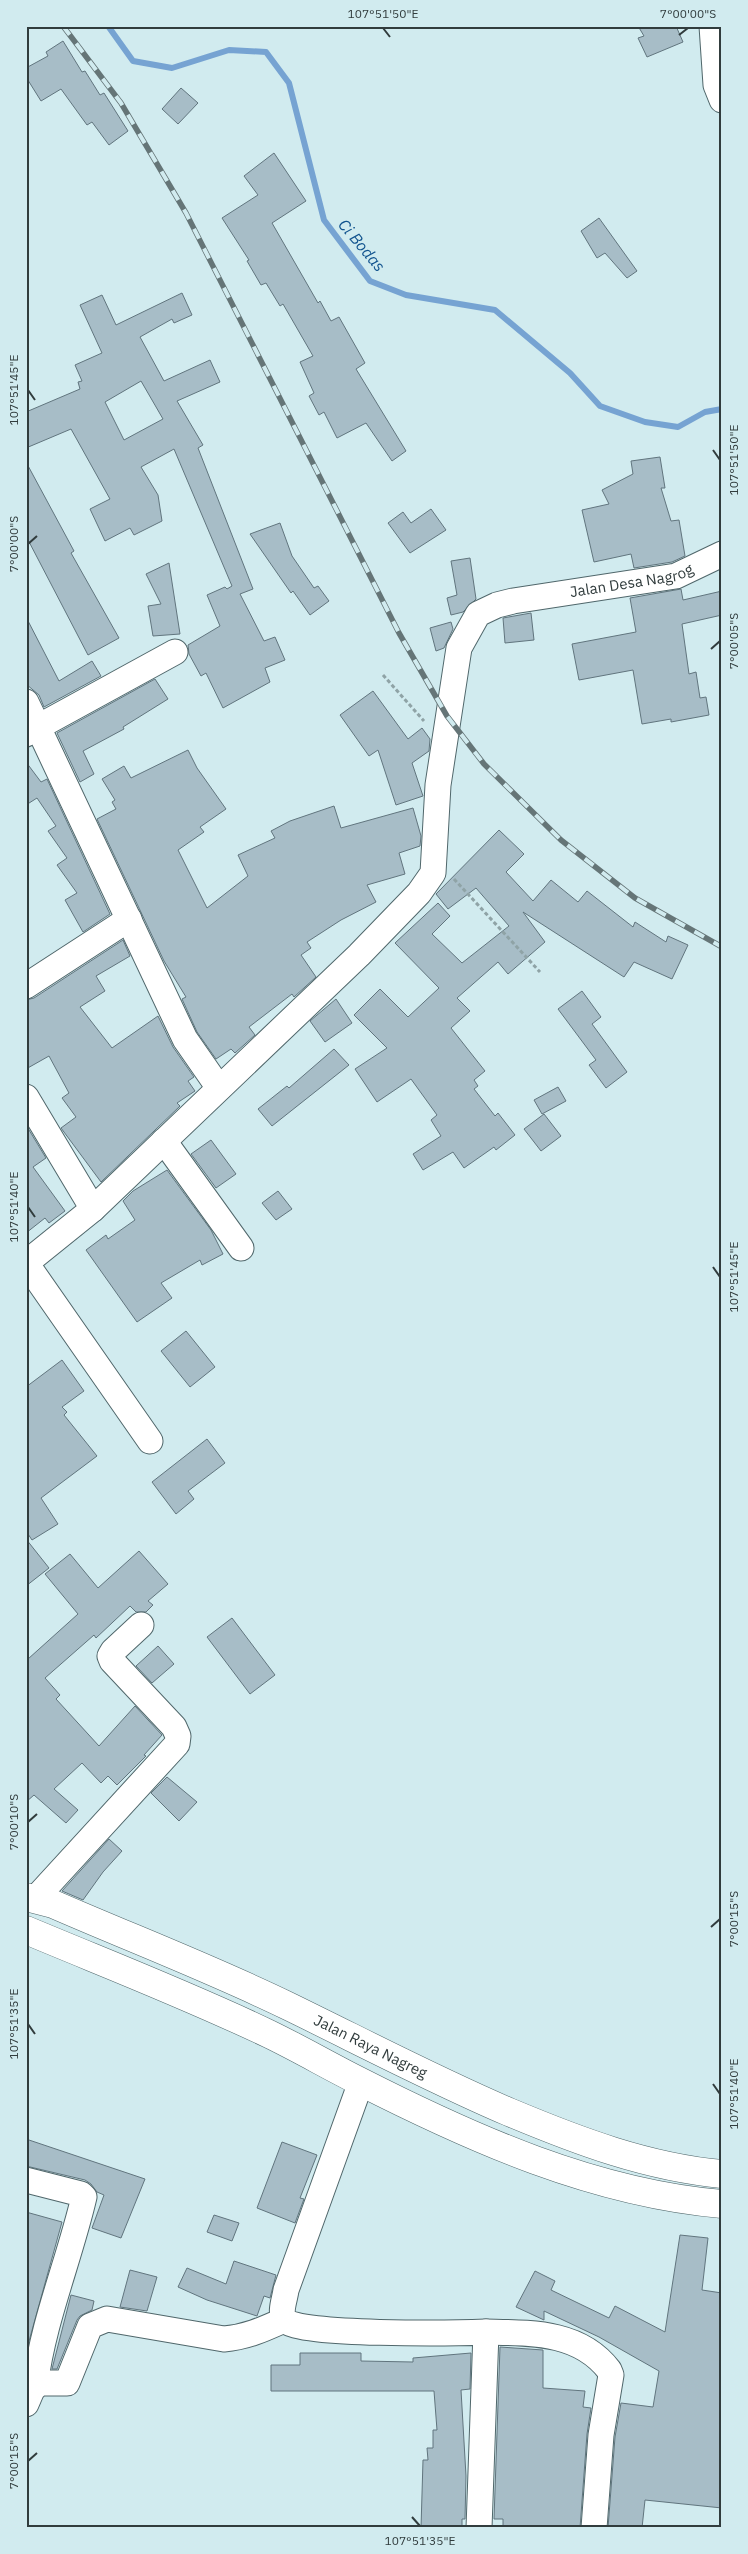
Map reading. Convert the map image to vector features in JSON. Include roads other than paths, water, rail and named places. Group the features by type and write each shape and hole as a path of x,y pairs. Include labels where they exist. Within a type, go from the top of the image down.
{"highway":[{"name":"Jalan Raya Nagreg","path":"31,1898 53,1904 286,2005 436,2080 568,2137 621,2155 675,2168 722,2174"},
{"path":"26,1930 269,2034 361,2082 464,2130 561,2169 624,2189 677,2200 722,2204"}],"street":[{"path":"712,26 716,85 722,100"},
{"name":"Jalan Desa Nagrog","path":"26,1263 93,1209 359,955 419,893 434,873 438,785 445,745 447,716 459,648 478,614 497,605 513,601 676,576 722,554"},
{"path":"32,730 175,652"},
{"path":"26,702 32,730 129,919 185,1039 219,1088"},
{"path":"26,986 129,919"},
{"path":"26,1096 93,1209"},
{"path":"164,1141 241,1248"},
{"path":"26,1263 150,1441"},
{"path":"31,1898 177,1744 178,1736 174,1727 112,1661 110,1656 141,1625"},
{"path":"361,2082 286,2290 282,2311 284,2320 290,2325 314,2330 457,2334 486,2332 545,2334 578,2344 609,2370 611,2375 601,2435 594,2528"},
{"path":"26,2180 81,2194 84,2197 42,2343 31,2395"},
{"path":"31,2395 49,2382 66,2383 90,2326 98,2321 107,2319 224,2339 240,2338 284,2320"},
{"path":"479,2528 486,2332"}],"waterway":[{"name":"Ci Bodas","path":"108,26 133,61 172,68 229,50 266,52 289,83 324,220 370,281 406,295 495,310 570,373 600,406 645,422 678,427 705,412 722,409"}],"railway":[{"path":"63,26 121,103 186,213 399,633 447,716 484,764 561,840 635,898 722,947"}]}
